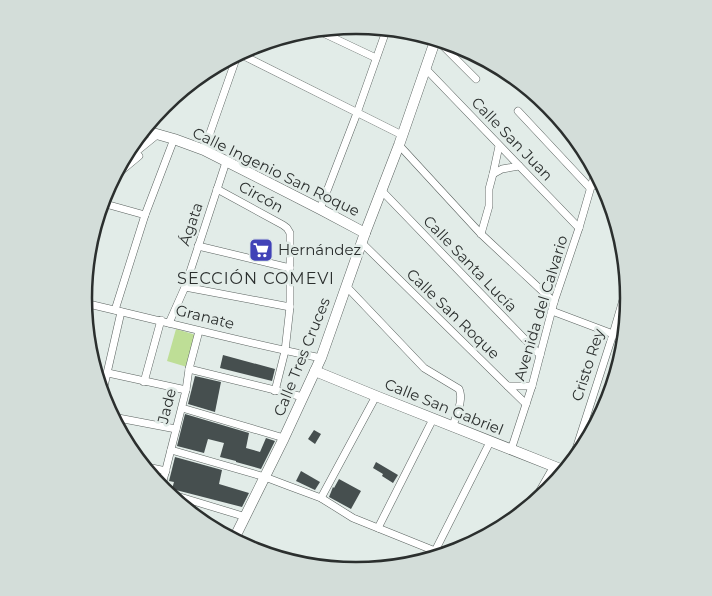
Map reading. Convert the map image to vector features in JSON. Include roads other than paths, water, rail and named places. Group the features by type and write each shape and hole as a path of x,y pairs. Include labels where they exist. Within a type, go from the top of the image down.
{"street":[{"path":"328,35 376,58"},
{"path":"320,209 384,35"},
{"name":"Calle Tres Cruces","path":"236,534 315,371 433,46"},
{"path":"447,50 476,79"},
{"path":"245,58 357,112 400,140"},
{"path":"204,150 235,63"},
{"name":"Calle San Juan","path":"425,68 579,228"},
{"path":"518,111 591,186 596,187"},
{"name":"Calle Ingenio San Roque","path":"150,132 204,150 320,209 363,238"},
{"path":"135,153 158,134"},
{"path":"106,382 118,311 146,215 174,139"},
{"name":"Calle Santa Lucía","path":"400,140 481,234 554,302"},
{"path":"481,234 489,206 490,189 499,146"},
{"path":"127,167 139,156"},
{"name":"Ágata","path":"169,323 185,287 226,162"},
{"path":"493,174 502,169 519,166"},
{"name":"Avenida del Calvario","path":"512,450 532,386 554,302 593,180"},
{"name":"Circón","path":"217,189 287,228 290,235 290,307 285,351 275,391"},
{"name":"Calle Santa Lucía","path":"382,191 540,355"},
{"path":"109,206 146,215"},
{"name":"Calle San Roque","path":"363,238 526,404"},
{"path":"198,246 290,268"},
{"path":"185,287 290,307"},
{"path":"347,287 424,368 459,389 461,394 460,402 453,426"},
{"name":"Granate","path":"92,305 320,358"},
{"name":"Cristo Rey","path":"579,440 620,310"},
{"path":"552,311 617,336"},
{"path":"144,382 160,320"},
{"name":"Jade","path":"164,479 199,331"},
{"path":"189,369 303,397"},
{"name":"Calle San Gabriel","path":"315,371 558,468"},
{"path":"108,373 186,390"},
{"path":"508,386 532,386"},
{"path":"321,498 376,396"},
{"path":"182,408 284,438"},
{"path":"121,418 176,429"},
{"path":"378,528 433,419"},
{"path":"439,549 490,442"},
{"path":"171,450 265,477 321,498 353,518 432,551"},
{"path":"154,468 166,471"},
{"path":"183,498 246,517"}],"place":[{"name":"Hernández","path":"261,250"}],"district":[{"name":"SECCIÓN COMEVI","path":"256,278"}]}
